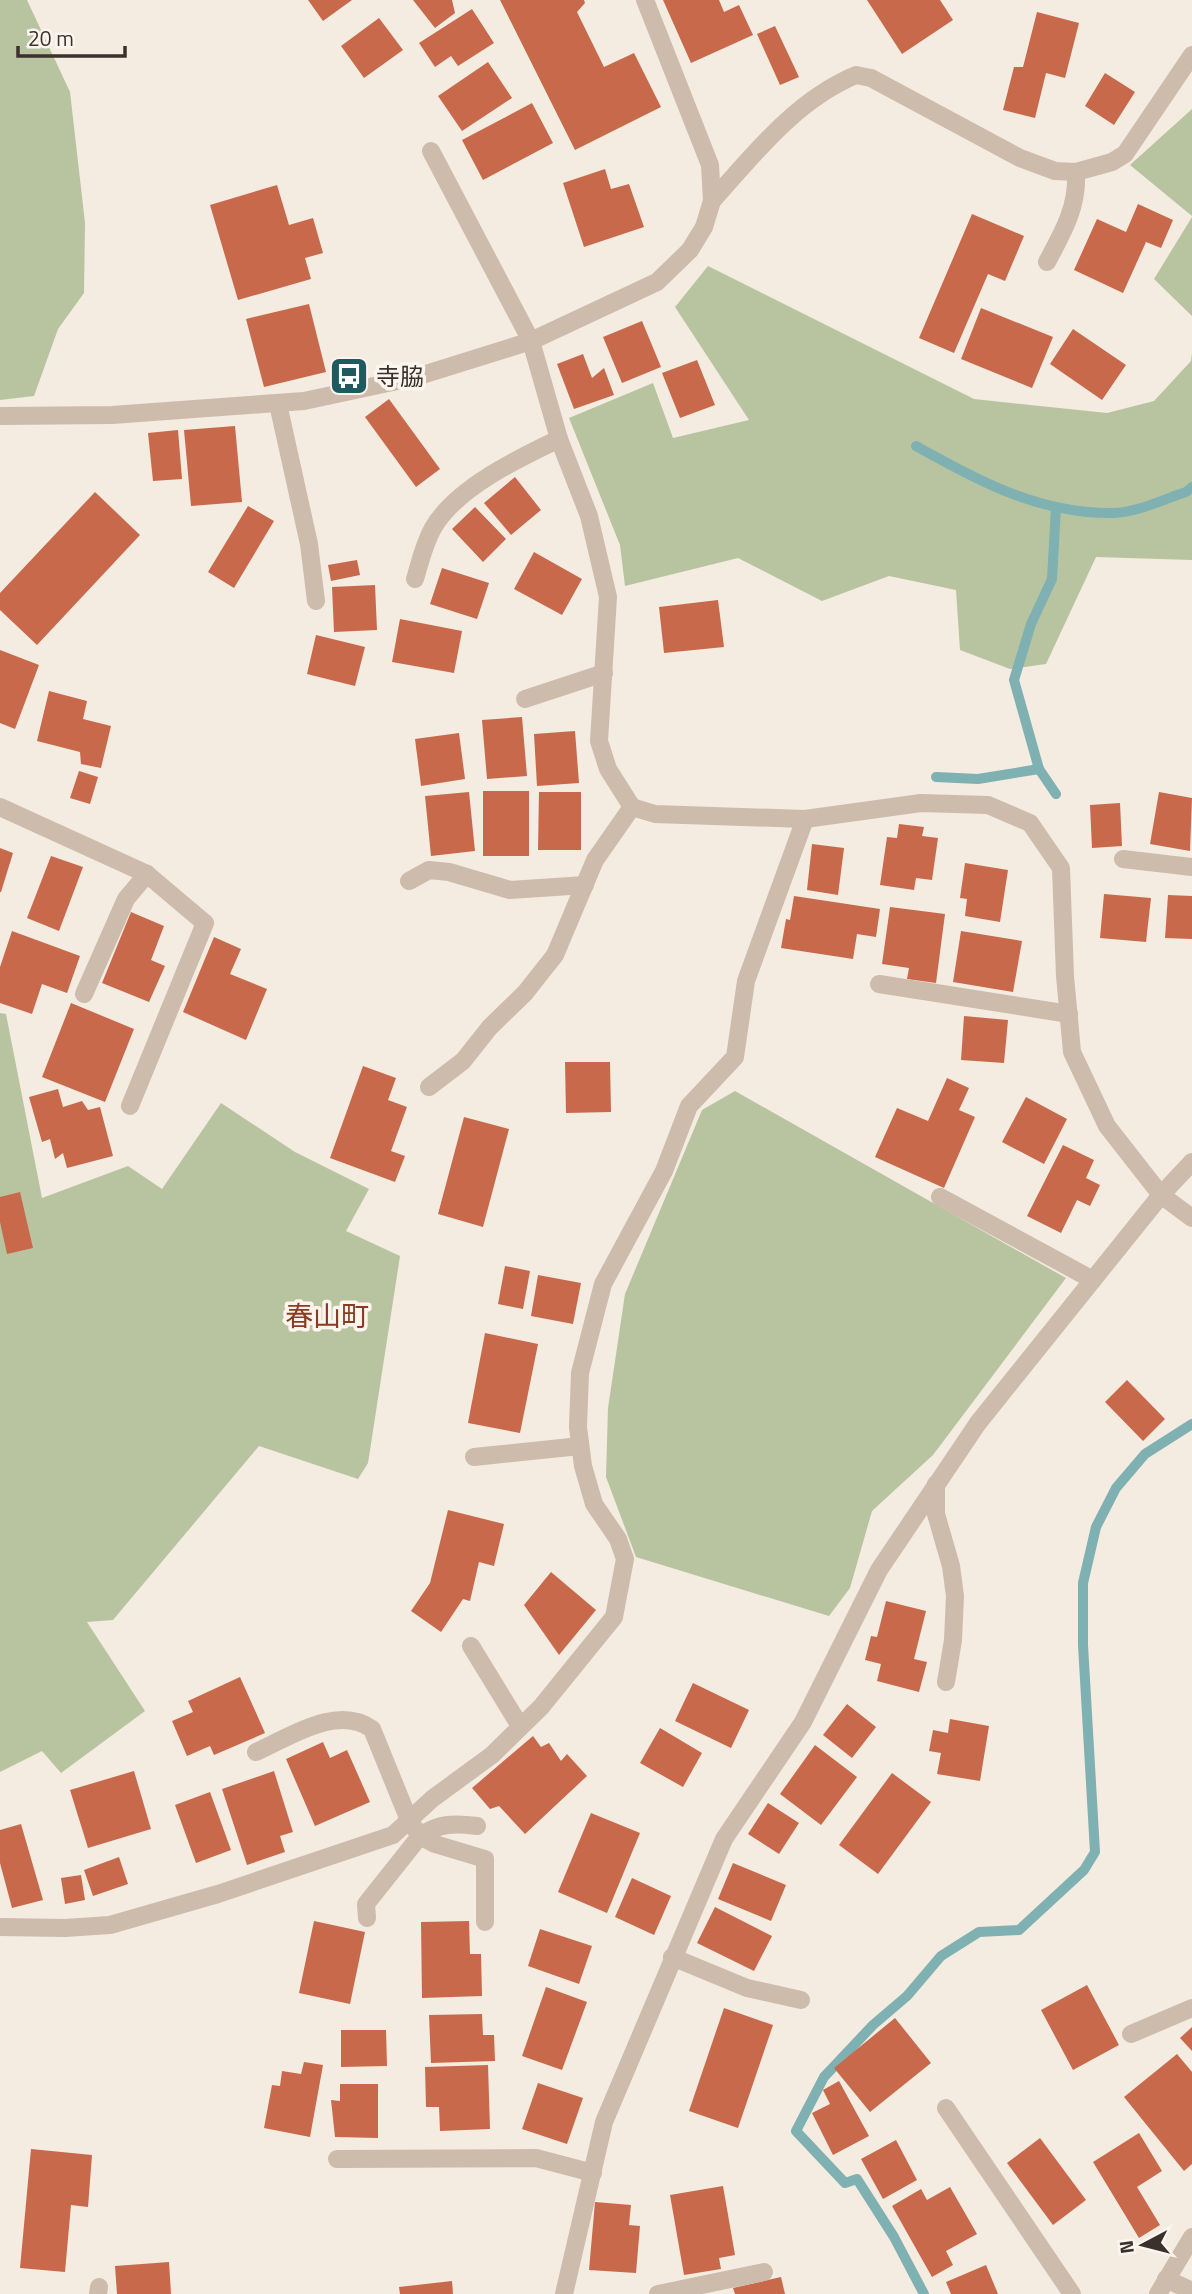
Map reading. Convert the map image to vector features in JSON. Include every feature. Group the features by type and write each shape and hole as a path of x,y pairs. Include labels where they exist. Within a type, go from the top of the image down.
{"street":[{"path":"0,416 112,415 278,404 416,377 531,341 657,282 690,250 704,227 712,201 710,165 645,0"},
{"path":"712,201 773,132 821,92 856,75 871,78 1020,158 1055,171 1076,172 1112,162 1125,154 1192,55"},
{"path":"432,150 531,341 559,439 589,516 608,597 599,741 608,769 632,807 655,814 805,819 921,803 988,805 1030,823 1061,867 1072,1052 1107,1126 1161,1195 1192,1218"},
{"path":"1047,262 1073,212 1077,192 1076,172"},
{"path":"278,404 309,544 316,601"},
{"path":"415,579 434,526 456,503 499,467 559,439"},
{"path":"526,699 604,673"},
{"path":"0,807 147,874 205,923 130,1106"},
{"path":"429,1087 463,1061 490,1027 525,993 555,955 594,860 632,807"},
{"path":"0,1927 65,1928 110,1925 218,1894 393,1835 432,1799 492,1755 541,1707 614,1617 625,1559 618,1539 594,1504 580,1446 580,1373 603,1284 663,1171 689,1106 735,1057 746,981 805,819"},
{"path":"1123,859 1192,867"},
{"path":"409,881 429,870 449,872 510,890 585,886"},
{"path":"84,994 125,899 147,874"},
{"path":"879,984 1069,1014"},
{"path":"564,2294 604,2122 724,1839 803,1722 879,1570 978,1423 1161,1195 1192,1162"},
{"path":"940,1197 1093,1280"},
{"path":"474,1457 580,1446"},
{"path":"936,1484 936,1514 951,1566 955,1596 953,1640 946,1682"},
{"path":"471,1646 520,1726"},
{"path":"256,1752 325,1722 344,1718 360,1721 372,1729 409,1820 420,1836 435,1844 485,1859 485,1922"},
{"path":"367,1918 366,1904 375,1890 420,1836 433,1827 452,1823 477,1826"},
{"path":"672,1957 747,1988 801,2000"},
{"path":"1131,2034 1192,2008"},
{"path":"946,2108 1072,2294"},
{"path":"337,2159 536,2158 593,2173"},
{"path":"1192,2237 1162,2287 1192,2291"},
{"path":"658,2294 764,2272"}],"green space":[{"path":"0,0 27,0 70,92 85,223 84,293 58,329 34,396 0,400"},
{"path":"1192,109 1192,216 1130,165"},
{"path":"1192,217 1192,316 1154,279"},
{"path":"708,266 974,399 1107,413 1154,401 1191,361 1192,353 1192,560 1096,557 1046,664 1010,669 960,650 956,590 889,576 822,601 738,558 625,586 620,545 569,418 653,383 673,438 749,420 675,307"},
{"path":"0,1013 6,1014 42,1198 128,1166 162,1189 221,1103 295,1152 369,1189 346,1231 400,1256 368,1463 358,1479 259,1446 113,1620 87,1622 145,1711 61,1773 42,1751 0,1772"},
{"path":"735,1091 1066,1278 933,1455 872,1511 850,1588 829,1616 636,1557 606,1477 608,1408 625,1294 702,1110"}],"building":[{"path":"308,0 352,0 323,21"},
{"path":"413,0 452,0 455,13 435,28"},
{"path":"500,0 584,0 585,3 577,12 604,67 634,53 661,107 575,150"},
{"path":"663,0 719,0 724,12 739,5 753,35 691,63"},
{"path":"867,0 940,0 953,20 902,54"},
{"path":"472,9 494,43 458,66 451,56 435,67 419,43"},
{"path":"1037,12 1079,23 1065,78 1046,73 1035,118 1003,110 1014,67 1023,67"},
{"path":"379,18 403,50 364,78 341,46"},
{"path":"775,26 799,77 780,85 757,34"},
{"path":"488,62 512,98 462,131 438,96"},
{"path":"1105,73 1135,92 1114,125 1085,106"},
{"path":"532,103 553,143 483,180 462,140"},
{"path":"605,169 611,189 629,184 644,227 584,247 563,183"},
{"path":"277,185 289,225 313,218 323,253 305,258 311,279 238,300 210,205"},
{"path":"1138,204 1173,220 1161,248 1146,242 1123,293 1074,270 1097,219 1126,232"},
{"path":"972,214 1024,236 1005,281 988,274 954,353 919,338"},
{"path":"309,304 326,372 264,387 246,319"},
{"path":"981,308 1053,337 1032,388 961,359"},
{"path":"642,321 661,367 622,383 603,337"},
{"path":"1073,329 1126,365 1102,400 1050,364"},
{"path":"583,354 592,378 604,368 614,395 574,409 557,364"},
{"path":"697,360 715,405 680,418 662,373"},
{"path":"389,399 440,469 416,487 365,417"},
{"path":"235,426 242,502 191,506 184,430"},
{"path":"178,430 182,479 153,481 148,433"},
{"path":"515,477 541,510 511,535 484,503"},
{"path":"95,492 140,535 37,645 0,610 0,593"},
{"path":"248,506 274,521 234,588 208,572"},
{"path":"475,507 506,539 483,562 452,529"},
{"path":"534,552 582,579 562,615 514,589"},
{"path":"357,560 360,575 331,581 328,565"},
{"path":"442,568 489,583 477,619 430,604"},
{"path":"375,585 377,630 334,632 332,587"},
{"path":"718,600 724,647 664,653 659,607"},
{"path":"400,619 462,631 454,673 392,662"},
{"path":"316,635 365,647 355,686 307,674"},
{"path":"0,650 39,665 15,729 0,723"},
{"path":"49,691 87,701 83,719 111,726 101,768 81,764 80,752 37,741"},
{"path":"522,717 527,776 487,779 482,720"},
{"path":"575,731 579,783 537,786 534,734"},
{"path":"459,733 465,779 421,786 415,739"},
{"path":"79,771 98,777 90,804 70,798"},
{"path":"483,791 529,791 529,856 483,856"},
{"path":"469,792 475,851 431,856 425,796"},
{"path":"539,792 581,792 581,850 538,850"},
{"path":"1159,792 1192,798 1190,851 1150,844"},
{"path":"1120,803 1122,846 1092,848 1090,805"},
{"path":"899,824 924,827 922,836 938,838 932,880 916,878 914,890 880,885 887,837 897,838"},
{"path":"812,844 844,848 838,895 807,890"},
{"path":"0,848 13,853 1,892 0,892"},
{"path":"51,856 83,867 59,931 27,918"},
{"path":"965,863 1008,870 1000,922 965,916 967,899 960,898"},
{"path":"1104,894 1151,898 1146,942 1100,938"},
{"path":"1168,895 1192,896 1192,939 1165,938"},
{"path":"794,896 880,909 876,937 857,934 853,959 781,948 786,919 790,920"},
{"path":"890,907 945,914 936,983 907,979 909,968 882,964"},
{"path":"131,912 164,926 151,960 165,966 149,1002 102,983"},
{"path":"12,931 80,956 67,993 42,984 32,1014 0,1003 0,967"},
{"path":"961,931 1022,941 1013,992 953,982"},
{"path":"214,937 241,949 230,974 267,989 246,1040 183,1012"},
{"path":"71,1003 134,1029 105,1102 42,1077"},
{"path":"964,1016 1008,1020 1004,1063 961,1060"},
{"path":"565,1062 610,1062 611,1112 566,1113"},
{"path":"363,1066 396,1078 388,1100 407,1107 391,1151 405,1156 395,1182 330,1158"},
{"path":"947,1078 969,1088 959,1110 975,1117 944,1188 875,1157 897,1108 928,1121"},
{"path":"58,1089 63,1107 82,1101 88,1110 100,1107 113,1156 67,1168 63,1153 55,1159 50,1139 42,1142 29,1097"},
{"path":"1026,1097 1067,1119 1044,1164 1002,1142"},
{"path":"464,1117 509,1129 483,1227 438,1214"},
{"path":"1063,1145 1094,1160 1086,1178 1100,1185 1090,1206 1077,1200 1061,1233 1027,1216"},
{"path":"20,1192 33,1248 7,1254 0,1222 0,1197"},
{"path":"505,1266 530,1271 523,1309 498,1304"},
{"path":"538,1275 581,1283 573,1324 531,1316"},
{"path":"485,1333 538,1344 520,1433 468,1423"},
{"path":"1127,1380 1165,1419 1143,1441 1105,1402"},
{"path":"448,1510 504,1524 494,1566 479,1562 470,1601 463,1599 441,1632 411,1611 430,1583"},
{"path":"551,1572 596,1610 559,1655 524,1605"},
{"path":"886,1601 926,1611 914,1659 927,1662 919,1692 877,1681 881,1664 865,1660 871,1636 877,1637"},
{"path":"240,1677 265,1733 214,1755 210,1746 187,1756 172,1721 193,1712 188,1701"},
{"path":"693,1683 749,1710 731,1748 675,1721"},
{"path":"847,1704 876,1727 852,1758 823,1735"},
{"path":"950,1719 989,1726 980,1781 937,1774 941,1753 929,1751 933,1730 948,1733"},
{"path":"660,1728 702,1753 683,1787 640,1763"},
{"path":"533,1736 541,1747 549,1743 561,1761 567,1754 587,1776 525,1834 499,1806 490,1809 472,1788"},
{"path":"323,1742 330,1758 347,1750 370,1802 315,1826 286,1759"},
{"path":"815,1745 857,1777 821,1825 780,1794"},
{"path":"134,1771 151,1829 88,1848 70,1790"},
{"path":"274,1771 293,1832 280,1836 285,1852 247,1865 222,1789"},
{"path":"892,1773 931,1802 878,1874 839,1845"},
{"path":"210,1792 231,1850 196,1863 175,1805"},
{"path":"768,1803 799,1823 779,1854 748,1834"},
{"path":"591,1813 640,1833 607,1913 558,1892"},
{"path":"21,1824 43,1900 12,1908 0,1863 0,1830"},
{"path":"119,1857 128,1884 93,1896 84,1870"},
{"path":"733,1863 786,1885 771,1921 718,1899"},
{"path":"81,1875 85,1900 65,1904 61,1878"},
{"path":"632,1878 671,1896 654,1935 615,1917"},
{"path":"715,1907 772,1936 754,1971 697,1943"},
{"path":"314,1921 365,1932 350,2004 299,1993"},
{"path":"469,1921 470,1954 481,1954 482,1996 422,1998 421,1922"},
{"path":"540,1929 592,1946 579,1984 528,1966"},
{"path":"1087,1985 1119,2045 1073,2070 1041,2010"},
{"path":"546,1987 587,2002 562,2070 522,2056"},
{"path":"724,2008 773,2025 738,2128 689,2111"},
{"path":"482,2014 483,2035 494,2035 495,2061 431,2063 429,2015"},
{"path":"895,2018 931,2063 870,2112 834,2068"},
{"path":"1192,2027 1192,2051 1180,2038"},
{"path":"341,2030 386,2030 387,2066 341,2067"},
{"path":"1177,2054 1192,2072 1192,2164 1184,2171 1124,2097"},
{"path":"304,2062 323,2065 310,2137 264,2128 272,2085 280,2086 282,2071 301,2074"},
{"path":"488,2065 490,2129 440,2131 439,2107 426,2107 425,2067"},
{"path":"839,2081 869,2136 833,2155 812,2113 830,2104 823,2090"},
{"path":"538,2083 583,2098 567,2144 522,2129"},
{"path":"340,2084 378,2084 378,2138 335,2137 331,2100 340,2101"},
{"path":"1139,2133 1162,2171 1137,2187 1160,2225 1139,2238 1093,2162"},
{"path":"1040,2138 1086,2200 1053,2225 1007,2163"},
{"path":"896,2140 917,2180 883,2199 861,2159"},
{"path":"31,2149 92,2155 88,2207 71,2205 65,2272 20,2268"},
{"path":"723,2186 735,2255 719,2258 721,2269 684,2275 670,2195"},
{"path":"950,2187 977,2234 946,2251 953,2265 932,2277 892,2206 921,2189 927,2200"},
{"path":"595,2202 631,2205 629,2225 640,2226 636,2273 589,2270"},
{"path":"169,2262 171,2294 117,2294 115,2266"},
{"path":"986,2265 998,2294 951,2294 946,2282"},
{"path":"781,2277 785,2294 735,2294 733,2288"},
{"path":"452,2281 453,2294 400,2294 399,2287"}],"waterway":[{"path":"916,446 1010,493 1060,508 1086,512 1131,511 1186,492 1192,487"},
{"path":"1056,508 1052,579 1031,624 1014,680 1039,769 1056,794"},
{"path":"936,777 978,779 1039,769"},
{"path":"924,2294 894,2237 857,2179 845,2183 796,2131 824,2077 873,2025 907,1996 941,1956 979,1932 1019,1930 1084,1870 1095,1852 1083,1645 1083,1583 1096,1527 1116,1488 1145,1454 1192,1424"}],"place":[{"name":"寺脇","path":"349,376"}],"district":[{"name":"春山町","path":"327,1315"}]}
